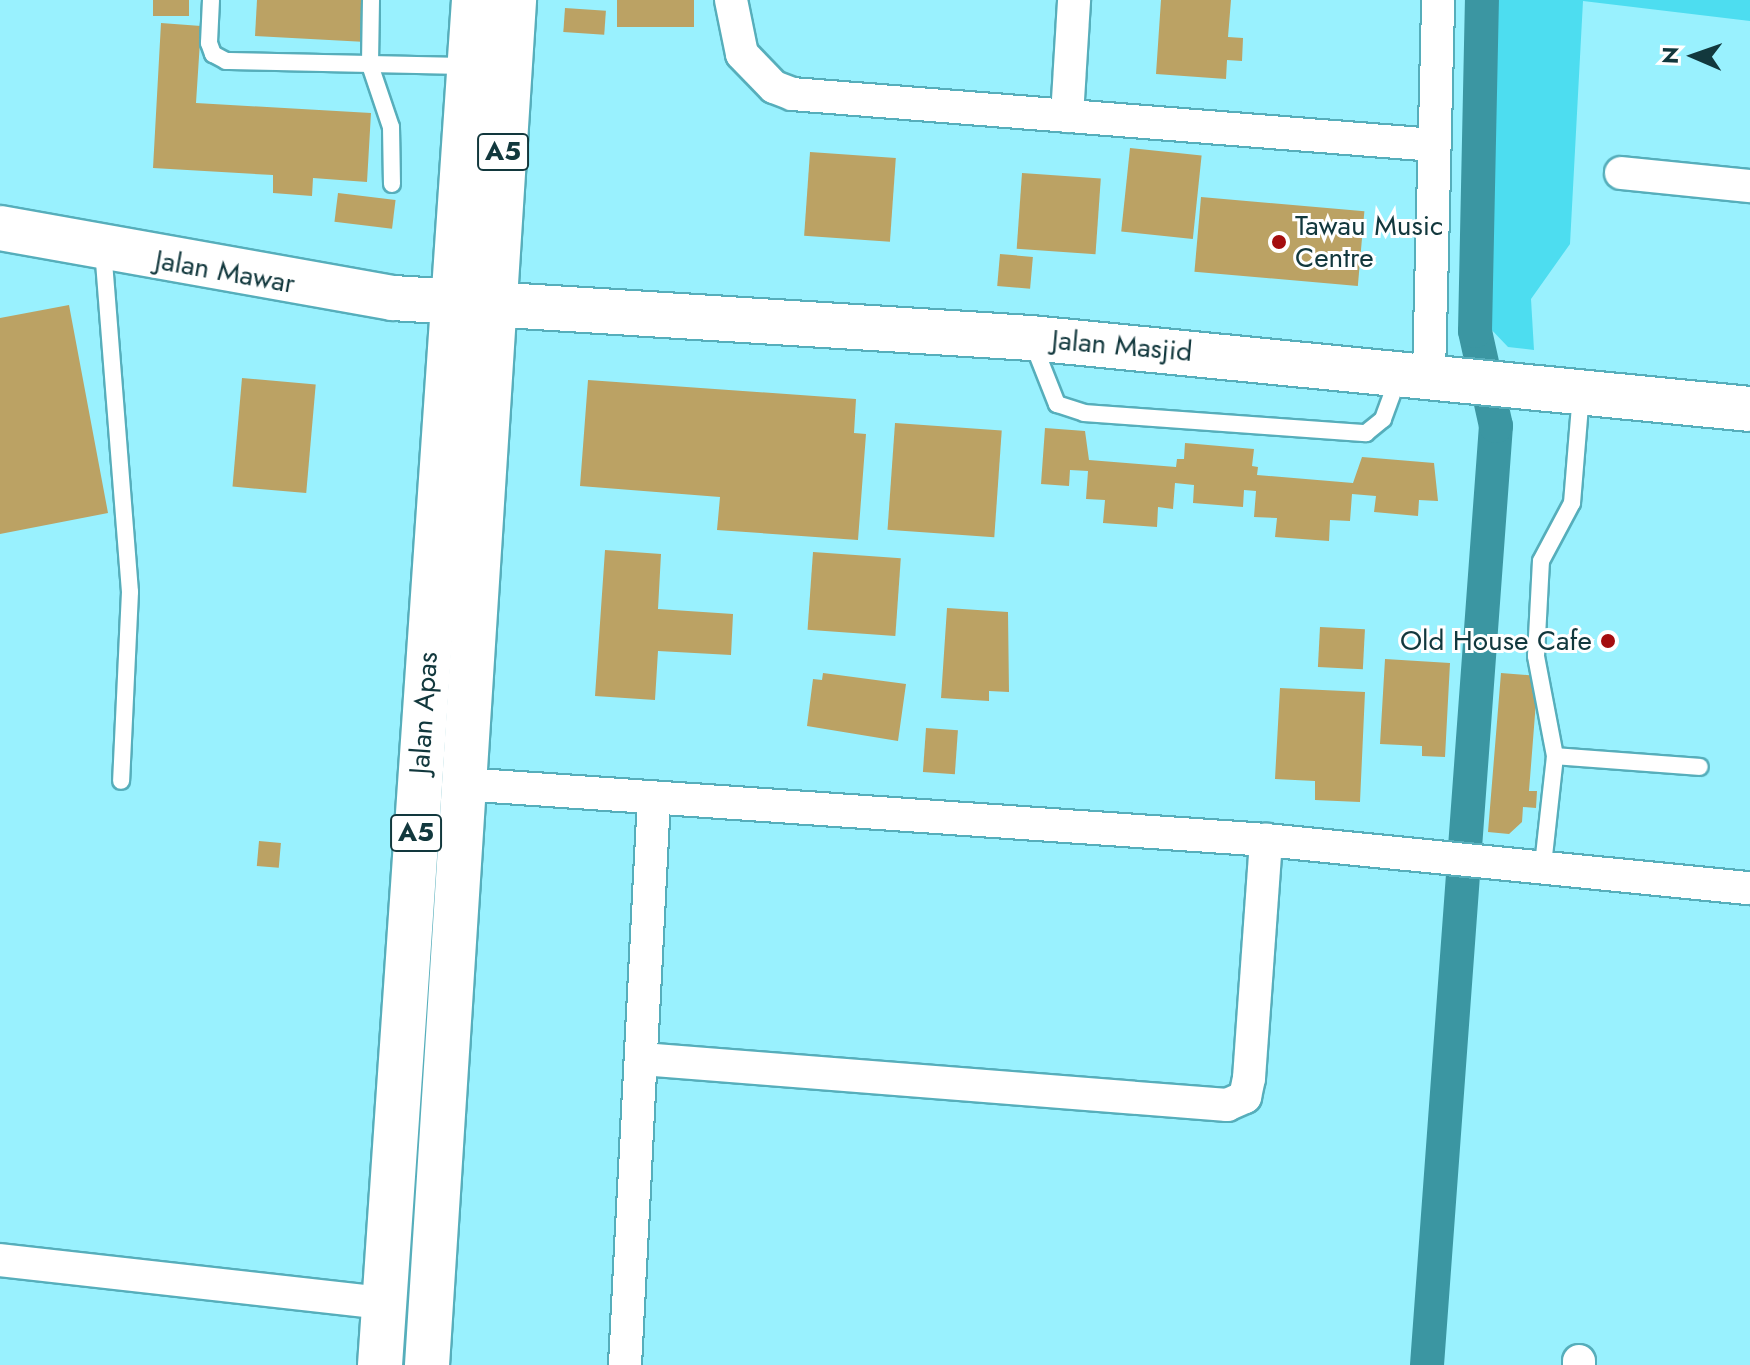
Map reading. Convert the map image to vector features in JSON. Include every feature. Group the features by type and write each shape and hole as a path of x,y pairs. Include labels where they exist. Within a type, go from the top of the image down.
{"main road":[{"name":"A5","path":"472,302 469,66 474,0"},
{"name":"A5","path":"472,302 514,0"},
{"name":"Jalan Mawar","path":"0,228 302,286 472,302"},
{"name":"Jalan Masjid","path":"472,302 1031,338 1750,409"},
{"name":"Jalan Apas","path":"427,1365 462,784 472,302"},
{"name":"Jalan Apas","path":"380,1365 472,302"}],"street":[{"path":"731,0 742,54 754,71 792,94 1434,145"},
{"path":"1067,116 1074,0"},
{"path":"1429,375 1438,0"},
{"path":"1621,173 1750,186"},
{"path":"462,784 1266,840 1497,860 1750,888"},
{"path":"625,1365 654,799"},
{"path":"642,1059 1227,1105 1245,1097 1249,1078 1266,840"},
{"path":"0,1260 384,1303"}],"lane":[{"path":"211,0 209,43 213,54 226,61 469,66"},
{"path":"371,0 370,65 381,112 391,127 392,184"},
{"path":"103,249 130,592 121,781"},
{"path":"1031,338 1057,404 1084,413 1366,433 1429,375"},
{"path":"1543,865 1555,756 1536,656 1541,561 1572,503 1581,392"},
{"path":"1555,756 1700,767"}],"shaded area":[{"path":"1494,0 1750,0 1750,21 1583,1 1570,244 1531,299 1534,350 1508,347 1488,326"}],"building":[{"path":"153,0 189,0 189,16 153,16"},
{"path":"257,0 368,0 366,42 255,36"},
{"path":"617,0 694,0 694,27 617,27"},
{"path":"1161,0 1231,0 1228,37 1243,38 1242,61 1227,60 1226,79 1156,74"},
{"path":"565,8 606,11 604,35 563,32"},
{"path":"161,23 201,26 196,103 371,113 367,182 313,178 312,196 273,193 273,175 153,168"},
{"path":"1130,148 1202,156 1193,239 1121,232"},
{"path":"810,152 896,158 890,242 804,236"},
{"path":"1022,173 1101,179 1096,254 1017,249"},
{"path":"338,193 396,200 392,229 334,222"},
{"name":"Tawau Music Centre","path":"1201,197 1364,211 1358,286 1194,272"},
{"path":"1000,254 1033,257 1030,289 997,286"},
{"path":"69,305 108,513 0,534 0,318"},
{"path":"242,378 316,384 306,493 233,487"},
{"path":"588,380 856,399 854,433 866,434 858,540 717,530 720,497 580,486"},
{"path":"895,423 1002,430 994,537 888,530"},
{"path":"1045,428 1085,431 1089,460 1176,467 1177,459 1184,459 1185,443 1254,449 1252,466 1258,467 1257,475 1353,483 1362,457 1434,463 1438,501 1419,500 1418,516 1374,512 1376,496 1352,494 1350,521 1330,520 1329,541 1275,537 1277,518 1254,517 1256,491 1244,490 1243,507 1193,503 1194,485 1175,483 1173,509 1158,507 1157,527 1103,523 1105,500 1086,499 1088,471 1070,470 1069,486 1041,484"},
{"path":"605,550 661,554 658,609 733,614 731,655 658,651 655,700 595,696"},
{"path":"813,552 901,558 895,636 808,630"},
{"path":"947,608 1008,612 1009,692 989,691 989,701 941,698"},
{"path":"1320,627 1365,629 1363,669 1318,667"},
{"path":"1385,659 1450,663 1445,757 1422,756 1422,746 1380,744"},
{"path":"823,673 906,684 898,741 807,726 813,679 822,680"},
{"path":"1501,673 1538,676 1529,791 1537,791 1536,808 1523,807 1522,822 1509,834 1488,832"},
{"path":"1280,688 1365,692 1360,802 1315,800 1315,781 1275,779"},
{"path":"926,728 958,730 955,774 923,772"},
{"path":"259,841 281,843 279,868 257,866"}],"waterway":[{"path":"1427,1365 1496,426 1475,331 1482,0"}],"place":[{"name":"Tawau Music Centre","path":"1279,242"},
{"name":"Old House Cafe","path":"1608,641"}]}
